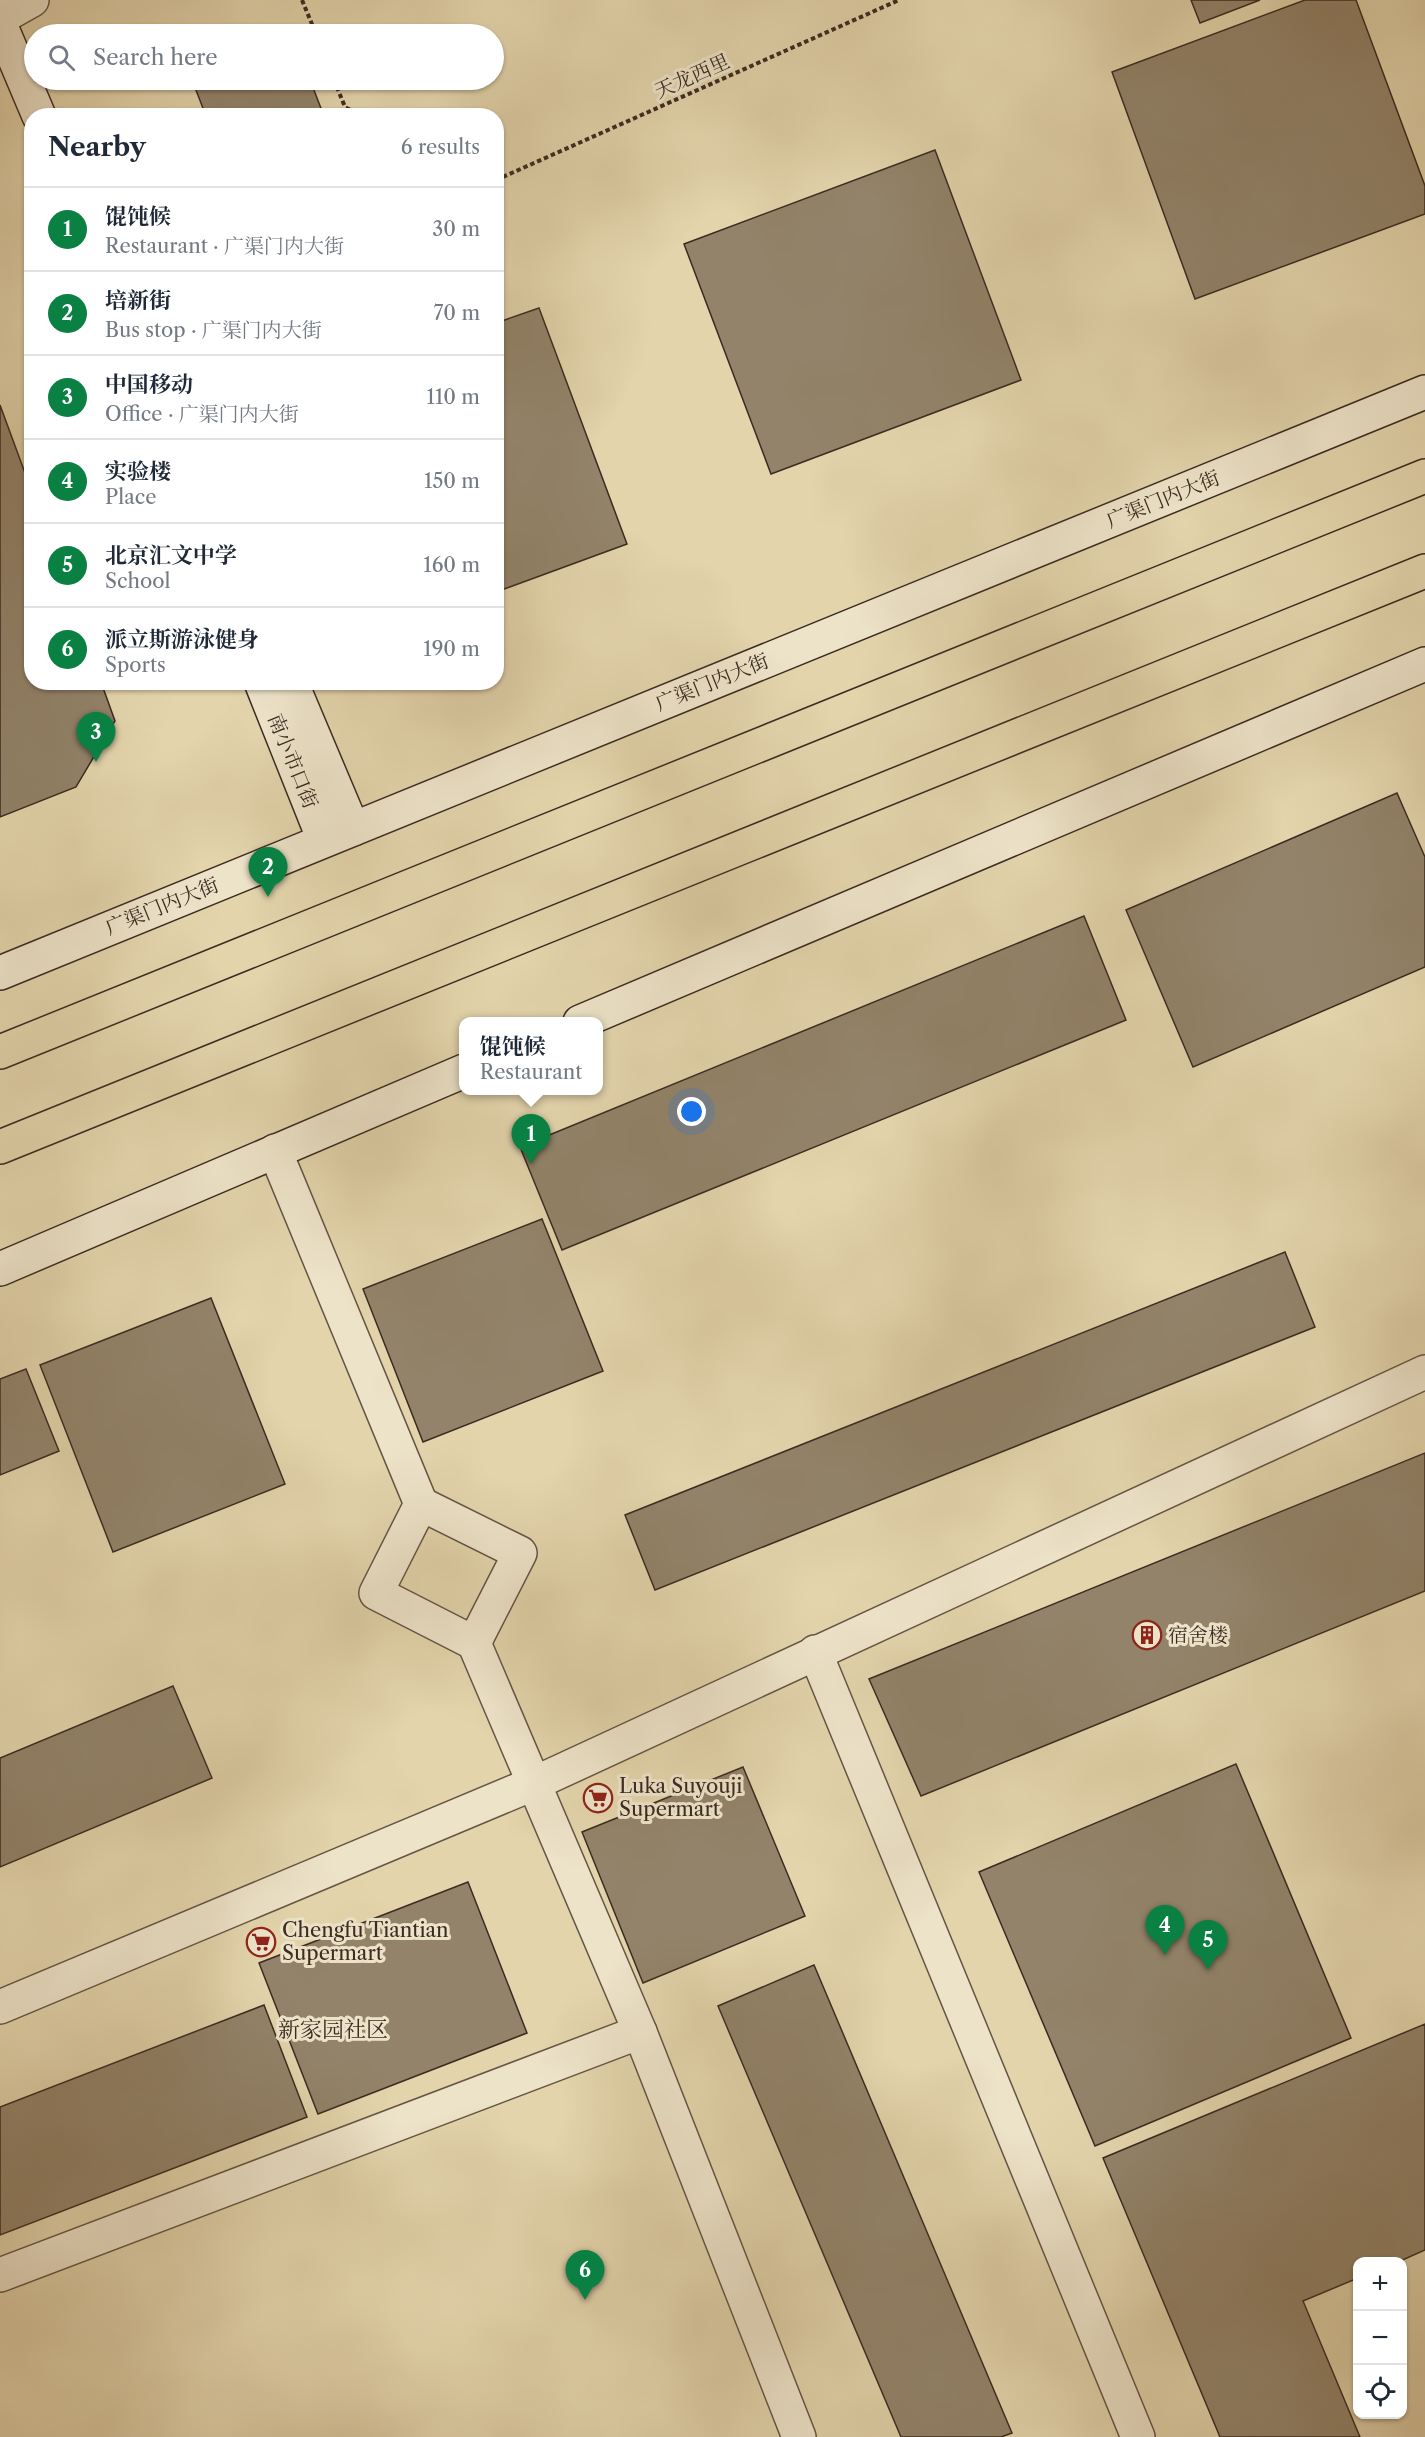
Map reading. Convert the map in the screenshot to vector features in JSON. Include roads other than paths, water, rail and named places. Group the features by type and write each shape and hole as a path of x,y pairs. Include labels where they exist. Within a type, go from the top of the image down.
{"main road":[{"path":"0,1052 1425,476"},
{"path":"0,1147 1425,571"}],"street":[{"path":"0,18 33,0"},
{"path":"0,24 24,81"},
{"path":"28,90 36,108"},
{"name":"广渠门内大街","path":"0,973 1425,392"},
{"path":"592,1017 1425,664"},
{"name":"南小市口街","path":"265,690 338,834"},
{"name":"南小市口街","path":"293,690 338,834"},
{"path":"0,1269 459,1073"},
{"path":"275,1150 422,1504 520,1553 474,1643"},
{"path":"0,2007 535,1783 814,1652 1425,1372"},
{"path":"422,1504 376,1593 474,1643 639,2032 799,2437"},
{"path":"814,1652 1138,2437"},
{"path":"0,2275 639,2032"}],"place":[{"name":"中国移动","path":"96,762"},
{"name":"培新街","path":"268,897"},
{"name":"馄饨候","path":"531,1164"},
{"name":"宿舍楼","path":"1147,1635"},
{"name":"Luka Suyouji Supermart","path":"598,1798"},
{"name":"Chengfu Tiantian Supermart","path":"261,1942"},
{"name":"实验楼","path":"1165,1955"},
{"name":"北京汇文中学","path":"1208,1970"},
{"name":"派立斯游泳健身","path":"585,2300"}],"district":[{"name":"新家园社区","path":"333,2029"}]}
